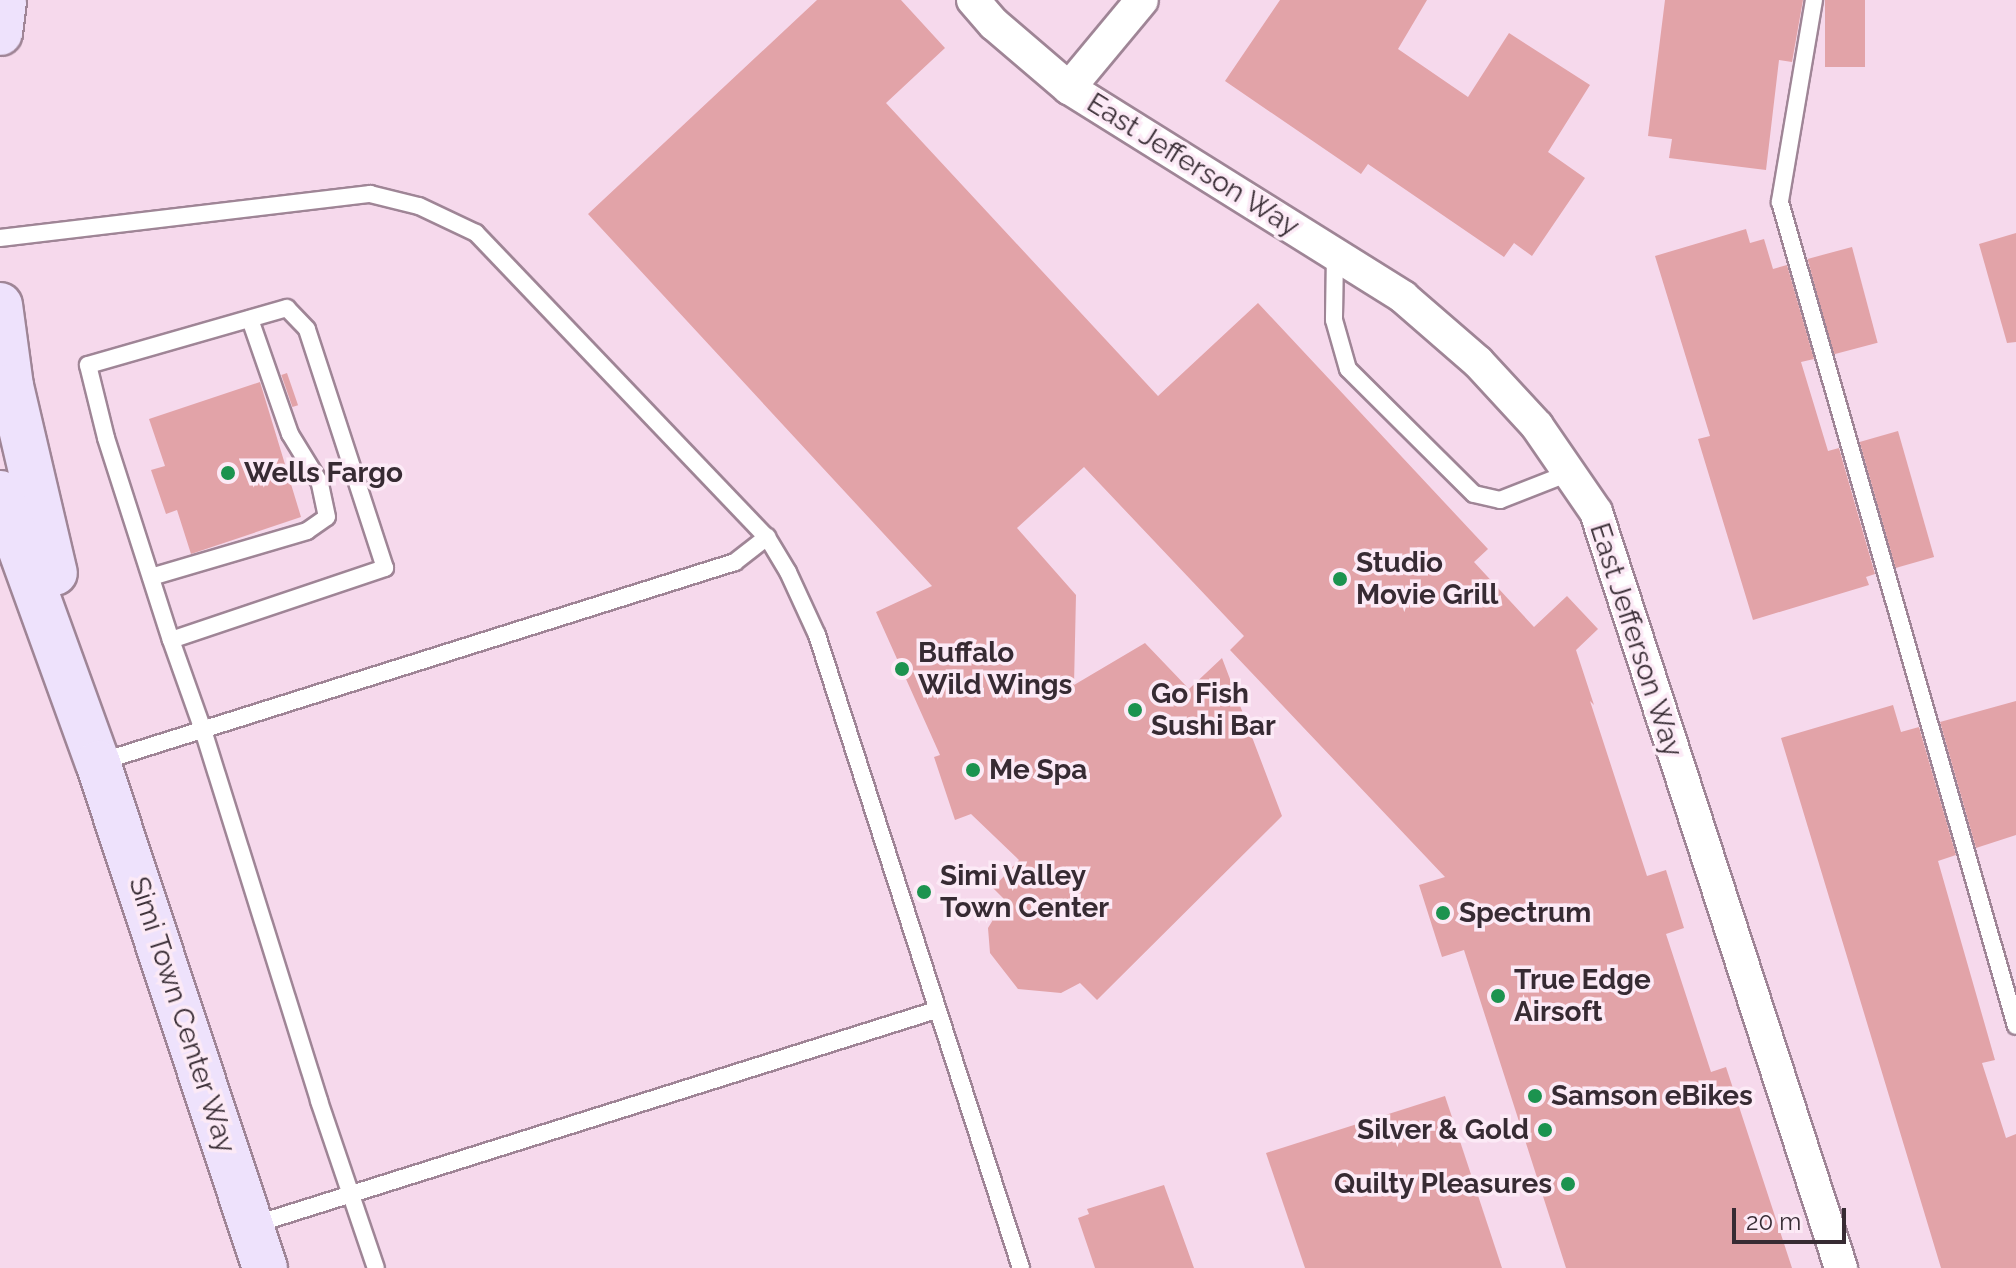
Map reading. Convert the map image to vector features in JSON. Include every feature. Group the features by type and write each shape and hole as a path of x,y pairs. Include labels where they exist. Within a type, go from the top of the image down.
{"street":[{"path":"0,33 4,0"},
{"name":"East Jefferson Way","path":"973,0 994,24 1069,88 1403,297 1478,362 1537,426 1596,512 1841,1268"},
{"path":"1069,88 1142,0"},
{"name":"Simi Town Center Way","path":"0,305 11,386 98,763"},
{"name":"Simi Town Center Way","path":"0,493 98,763 265,1268"}],"lane":[{"path":"1814,0 1780,202 2016,1026"},
{"path":"0,238 370,194 419,206 476,233 767,537 817,635 1021,1268"},
{"path":"1335,254 1334,320 1348,369 1474,494 1500,500 1569,473"},
{"path":"171,640 385,568 307,329 287,308 88,365 171,640 203,730 376,1268"},
{"path":"151,577 307,531 327,517 320,483 290,434 250,319"},
{"path":"98,763 735,562 767,537"},
{"path":"251,1225 936,1010"}],"building":[{"path":"817,0 901,0 945,48 886,103 1158,396 1258,303 1488,549 1474,562 1534,627 1567,596 1598,629 1576,650 1594,705 1590,701 1647,876 1666,870 1684,928 1666,934 1711,1072 1726,1067 1792,1268 1566,1268 1464,950 1442,957 1419,885 1445,877 1230,650 1244,636 1084,467 1017,528 1076,595 1074,685 1145,643 1189,689 1222,658 1282,816 1097,1000 1080,983 1061,993 1018,989 990,953 988,928 1005,900 993,888 1019,860 971,814 955,820 934,757 940,755 876,612 932,586 588,214"},
{"path":"1280,0 1427,0 1398,49 1468,97 1509,33 1590,85 1548,152 1585,178 1532,256 1514,243 1504,257 1368,164 1361,174 1225,81"},
{"path":"1665,0 1803,0 1792,62 1779,60 1766,170 1669,158 1672,139 1648,136"},
{"path":"1825,0 1865,0 1865,67 1825,67"},
{"path":"1746,229 1750,243 1764,239 1773,269 1787,265 1814,359 1801,362 1828,451 1839,448 1875,574 1866,577 1869,585 1753,620 1698,439 1710,436 1655,256"},
{"path":"2016,233 2016,342 2007,343 1979,244"},
{"path":"1852,247 1878,343 1833,355 1808,259"},
{"path":"287,373 298,405 292,407 281,375"},
{"path":"260,382 301,517 191,554 177,510 166,514 151,470 165,466 149,419"},
{"path":"1898,431 1934,557 1896,568 1860,442"},
{"path":"2016,701 2016,835 1976,848 1940,722"},
{"path":"1893,705 1901,732 1919,727 1956,855 1938,861 1995,1060 1982,1063 2006,1138 2016,1134 2016,1268 1941,1268 1781,738"},
{"path":"1445,1096 1502,1268 1305,1268 1266,1153"},
{"path":"1164,1185 1194,1268 1095,1268 1078,1218 1089,1214 1087,1209"}],"place":[{"name":"Wells Fargo","path":"228,473"},
{"name":"Studio Movie Grill","path":"1340,579"},
{"name":"Buffalo Wild Wings","path":"902,669"},
{"name":"Go Fish Sushi Bar","path":"1135,710"},
{"name":"Me Spa","path":"973,770"},
{"name":"Simi Valley Town Center","path":"924,892"},
{"name":"Spectrum","path":"1443,913"},
{"name":"True Edge Airsoft","path":"1498,996"},
{"name":"Samson eBikes","path":"1535,1096"},
{"name":"Silver & Gold","path":"1545,1130"},
{"name":"Quilty Pleasures","path":"1568,1184"}]}
